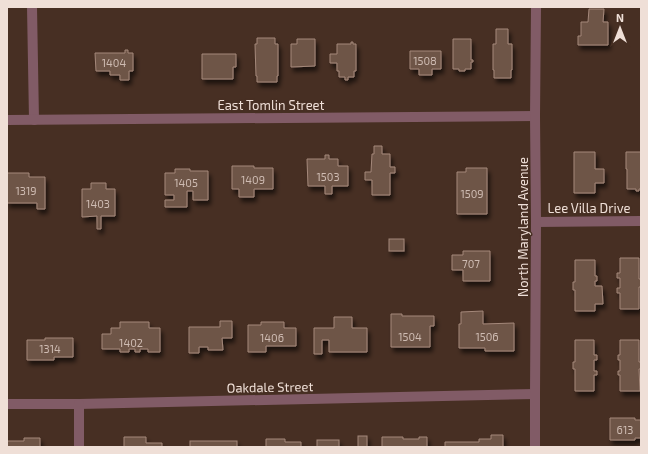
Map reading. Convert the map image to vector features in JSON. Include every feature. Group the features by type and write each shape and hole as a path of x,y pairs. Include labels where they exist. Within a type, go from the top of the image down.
{"street":[{"path":"32,7 34,120"},
{"name":"North Maryland Avenue","path":"535,447 536,7"},
{"name":"East Tomlin Street","path":"7,120 535,116"},
{"name":"Lee Villa Drive","path":"536,222 641,221"},
{"name":"Oakdale Street","path":"7,404 79,404 534,394"},
{"path":"79,404 79,447"}],"building":[{"path":"589,9 604,9 603,22 608,22 608,45 578,45 578,36 581,36 581,22 588,22"},
{"path":"496,29 508,29 508,44 512,44 511,78 494,78 493,44 496,44"},
{"path":"257,38 275,38 275,44 278,44 277,82 257,82 255,44 257,44"},
{"path":"297,39 315,39 315,66 291,67 291,44 297,44"},
{"path":"453,39 471,39 471,60 473,60 473,62 471,62 471,69 459,71 459,69 453,69"},
{"path":"351,42 356,44 356,71 354,71 354,77 348,77 348,80 345,80 345,77 339,77 337,63 330,63 330,54 337,54 337,44 351,44"},
{"path":"125,50 128,50 128,53 133,53 133,71 129,71 129,80 120,80 120,75 110,75 110,71 96,71 95,53 125,53"},
{"path":"410,51 441,51 441,69 432,69 432,75 419,75 419,69 410,69"},
{"path":"202,54 236,54 236,67 233,67 233,79 202,79"},
{"path":"374,146 382,146 382,154 390,154 390,167 395,167 395,173 390,173 390,195 372,195 372,180 365,180 365,172 371,172"},
{"path":"574,152 595,152 595,169 604,169 604,183 595,183 595,193 574,193"},
{"path":"626,152 641,152 641,189 639,189 639,191 636,191 636,189 627,189"},
{"path":"325,155 329,155 329,159 338,159 338,166 348,166 348,186 332,186 332,194 325,194 325,186 308,186 307,159 325,159"},
{"path":"232,166 273,168 273,189 254,189 254,197 239,197 239,189 232,189"},
{"path":"466,168 487,168 487,214 457,214 457,172 466,172"},
{"path":"175,169 208,171 208,200 193,200 193,191 187,191 187,207 165,207 165,200 174,200 174,195 165,195 165,173 175,173"},
{"path":"7,173 29,173 29,177 45,177 45,209 37,209 37,203 7,203"},
{"path":"91,183 106,183 106,189 115,189 115,216 101,216 101,229 97,229 97,216 82,217 82,189 91,189"},
{"path":"389,239 404,239 404,251 389,251"},
{"path":"463,251 490,251 490,281 463,281 463,270 452,270 452,255 463,255"},
{"path":"620,258 639,258 639,279 641,279 641,287 639,287 639,309 620,309 620,293 617,293 617,288 620,288 620,278 617,278 617,273 620,273"},
{"path":"575,260 595,260 595,276 597,276 597,281 595,281 595,286 602,286 603,304 595,304 595,311 575,311 575,290 573,290 573,282 575,282"},
{"path":"483,311 483,324 514,323 514,351 485,351 485,348 459,348 459,324 461,324 461,312"},
{"path":"391,314 402,314 402,316 434,316 434,326 430,326 430,347 391,347"},
{"path":"334,317 352,317 352,328 367,328 367,352 329,352 329,340 322,340 322,354 314,354 314,328 334,328"},
{"path":"220,321 232,321 232,338 222,338 223,350 208,350 208,347 199,347 199,353 189,353 189,327 220,327"},
{"path":"120,322 149,322 149,328 160,328 160,352 148,352 148,349 140,349 140,352 135,352 135,349 129,349 129,352 120,352 120,349 102,349 102,334 111,334 111,328 120,328"},
{"path":"261,322 284,322 284,328 296,328 296,346 266,346 266,352 248,352 248,325 261,325"},
{"path":"45,338 73,338 73,357 54,357 54,360 27,360 27,340 45,340"},
{"path":"575,340 594,340 594,355 597,355 597,360 594,360 594,371 597,371 597,375 594,375 594,391 575,391 575,369 573,369 573,362 575,362"},
{"path":"620,340 639,340 639,362 641,362 641,369 639,369 640,391 620,391 620,375 618,375 618,371 620,371 620,360 618,360 618,355 620,355"},
{"path":"610,418 635,418 635,420 641,420 641,438 635,438 635,440 610,440"},
{"path":"491,435 503,435 503,447 445,447 445,442 479,442 479,439 491,439"},
{"path":"358,436 367,436 367,447 358,447"},
{"path":"124,437 146,437 146,443 162,443 162,447 124,447"},
{"path":"382,437 419,439 419,437 427,437 427,447 382,447"},
{"path":"24,438 40,438 40,447 7,447 7,441 24,441"},
{"path":"266,439 285,439 285,442 301,442 301,447 266,447"},
{"path":"317,440 339,440 339,447 317,447"},
{"path":"190,441 237,441 237,447 190,447"}]}
